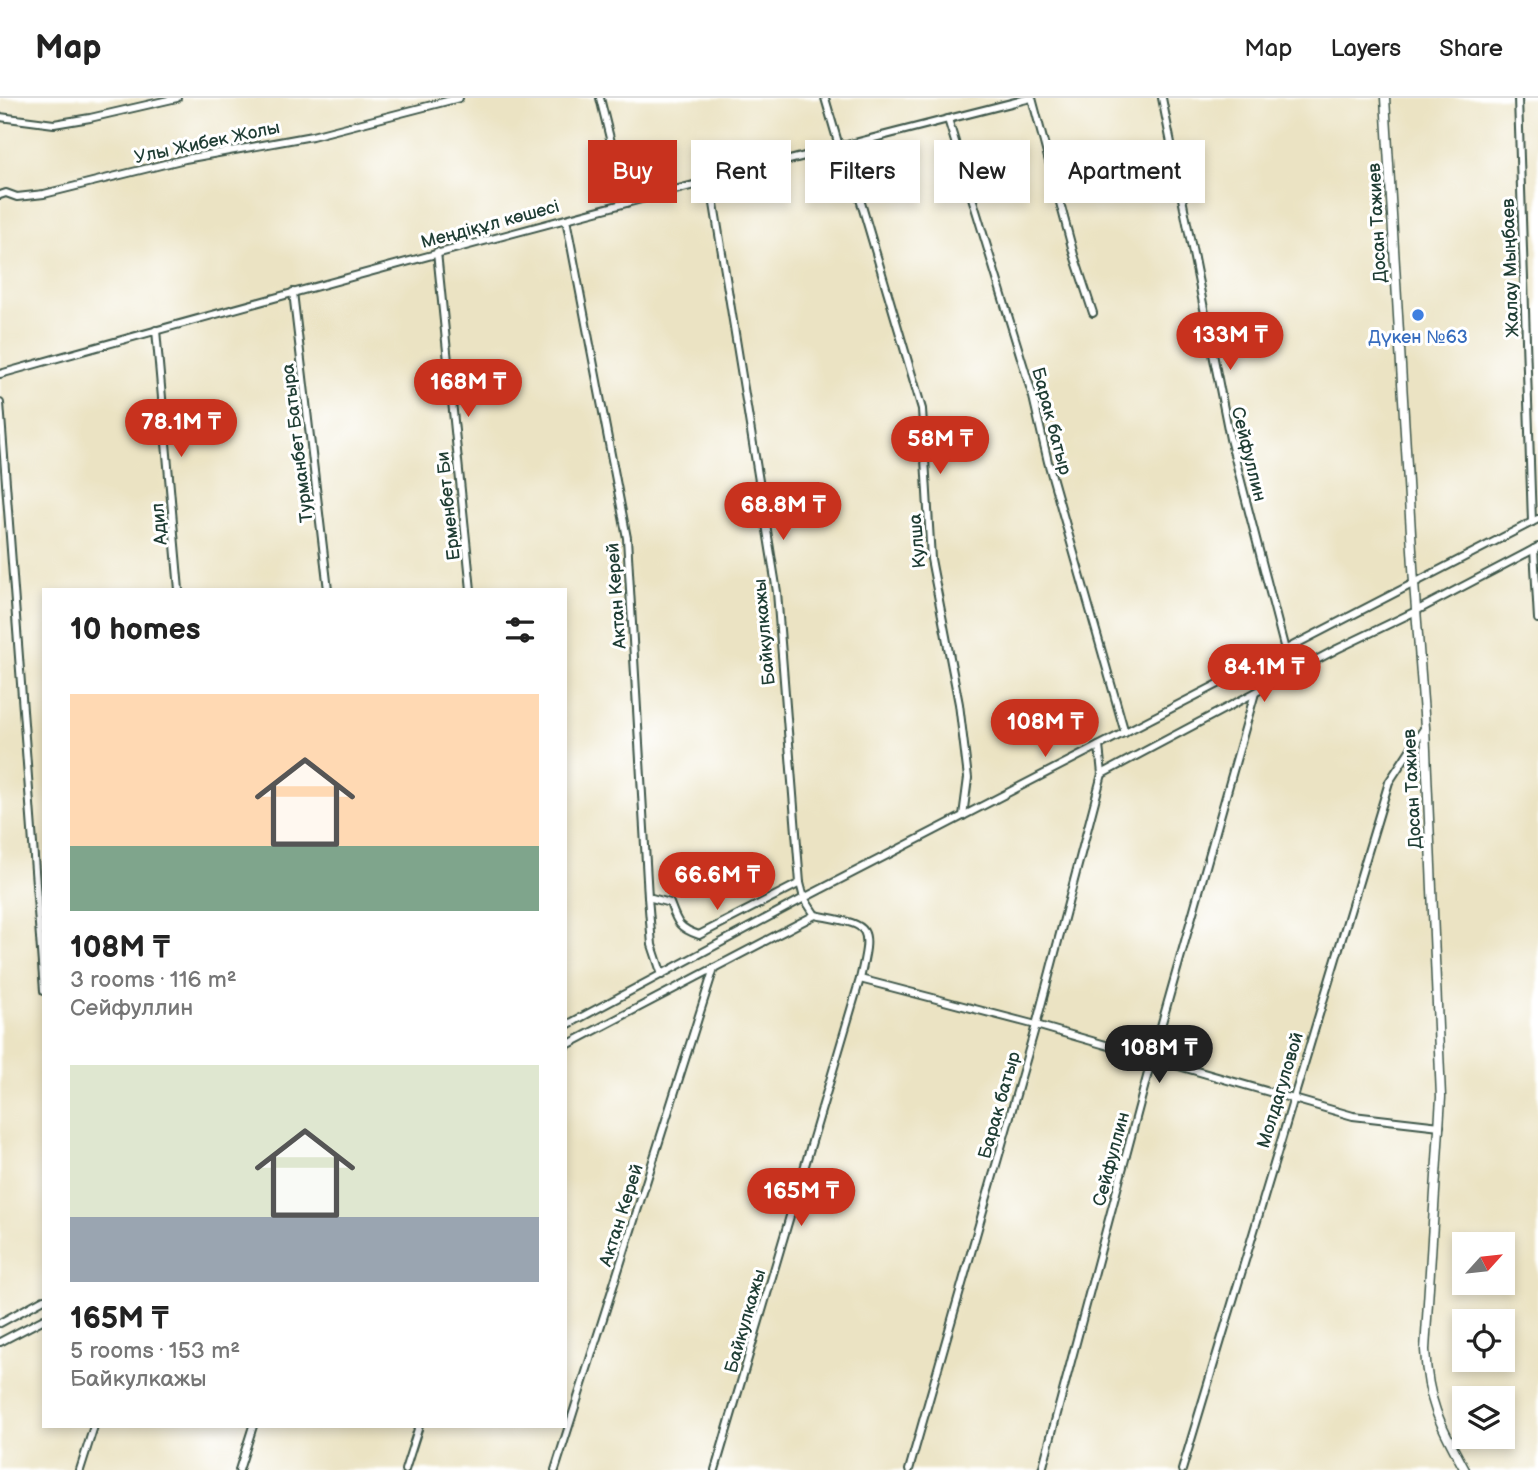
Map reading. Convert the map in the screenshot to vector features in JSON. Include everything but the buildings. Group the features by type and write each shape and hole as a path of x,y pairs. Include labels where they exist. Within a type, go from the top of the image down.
{"street":[{"path":"0,117 54,124 177,98"},
{"name":"Улы Жибек Жолы","path":"3,194 17,197 44,194 185,159 312,136 460,98"},
{"path":"600,98 610,140"},
{"name":"Кулша","path":"825,98 839,140"},
{"path":"1031,98 1074,255 1093,313"},
{"name":"Меңдіқұл көшесі","path":"865,140 1031,98"},
{"name":"Сейфуллин","path":"1162,98 1230,439 1286,650"},
{"name":"Досан Тажиев","path":"1385,98 1425,727 1441,1083 1425,1350 1427,1381 1439,1421 1465,1470"},
{"name":"Жалау Мыңбаев","path":"1518,98 1535,520"},
{"name":"Барак батыр","path":"948,119 1033,397 1048,462 1125,733"},
{"path":"0,185 3,194"},
{"name":"Меңдіқұл көшесі","path":"0,374 438,252 626,203"},
{"name":"Байкулкажы","path":"714,203 777,592 800,883 804,898 815,915 853,923 865,932 868,942 860,979 715,1470"},
{"name":"Кулша","path":"859,203 922,409 931,559 959,704 968,778 963,816"},
{"name":"Актан Керей","path":"566,219 627,538 648,897 652,945 662,975"},
{"name":"Ерменбет Би","path":"438,252 471,588"},
{"name":"Турманбет Батыра","path":"293,292 328,588"},
{"name":"Адил","path":"156,330 179,588"},
{"path":"0,403 42,964"},
{"path":"567,1025 804,898 1535,520"},
{"path":"1102,774 1536,548 1538,619"},
{"name":"Сейфуллин","path":"1042,1470 1152,1058 1255,693"},
{"name":"Молдагуловой","path":"1182,1470 1389,782 1425,727"},
{"name":"Барак батыр","path":"909,1470 1036,1025 1102,774 1100,746"},
{"path":"648,897 670,903 676,921 687,931 699,935 800,883"},
{"path":"567,1045 815,915"},
{"name":"Актан Керей","path":"555,1470 714,968"},
{"path":"860,979 1036,1025 1353,1116 1440,1126"},
{"path":"0,1323 42,1300"},
{"path":"0,1342 42,1320"},
{"path":"80,1470 93,1428"},
{"path":"239,1470 252,1428"},
{"path":"405,1470 418,1428"}],"place":[{"name":"Дүкен №63","path":"1418,315"}]}
